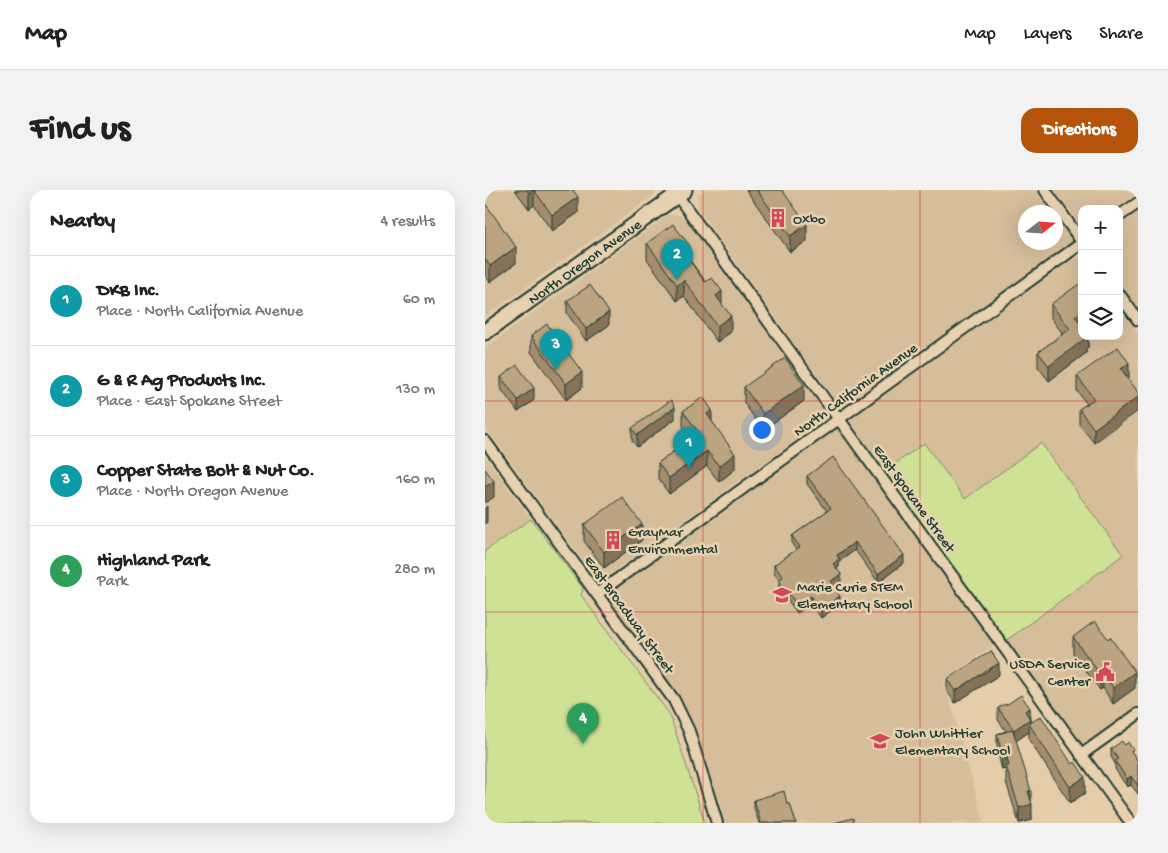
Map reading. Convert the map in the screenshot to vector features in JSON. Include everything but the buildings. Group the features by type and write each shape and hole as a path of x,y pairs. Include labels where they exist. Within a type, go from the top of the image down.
{"main road":[{"name":"North Oregon Avenue","path":"485,332 678,192"}],"street":[{"path":"1045,190 1078,237"},
{"name":"East Spokane Street","path":"678,192 839,419 1131,823"},
{"path":"1123,213 1138,203"},
{"name":"North California Avenue","path":"597,594 1078,246"},
{"path":"1120,295 1138,320"},
{"name":"East Broadway Street","path":"485,441 666,689 682,715 692,738 717,823"},
{"path":"1081,755 1138,714"}],"shaded area":[{"path":"485,190 656,190 653,196 485,317"},
{"path":"705,190 1036,190 1047,205 1018,205 1018,250 1060,250 840,408 698,209 698,195"},
{"path":"1054,190 1138,190 1138,193 1122,205 1078,205 1078,223"},
{"path":"1138,211 1138,311 1123,290 1123,222"},
{"path":"668,215 679,215 686,219 828,417 603,579 597,580 485,427 485,348"},
{"path":"1063,227 1073,241 1063,248"},
{"path":"1078,258 1078,340 1123,340 1123,312 1138,333 1138,706 1083,745 1007,640 1123,555 1041,443 965,499 924,443 884,472 846,420 1072,260"},
{"name":"Marie Curie STEM Elementary School","path":"839,419 1000,641 944,680 984,823 716,823 689,731 597,594"},
{"path":"485,456 531,519 485,551"}],"green space":[{"path":"924,443 965,499 1041,443 1123,555 1007,640 884,472"},
{"path":"531,519 582,587 581,595 670,715 705,823 485,823 485,551"}],"place":[{"name":"Oxbo","path":"778,218"},
{"name":"G & R Ag Products Inc.","path":"677,280"},
{"name":"Copper State Bolt & Nut Co.","path":"556,370"},
{"name":"DKB Inc.","path":"689,468"},
{"name":"GrayMar Environmental","path":"613,540"},
{"name":"Marie Curie STEM Elementary School","path":"782,595"},
{"name":"USDA Service Center","path":"1105,672"},
{"name":"John Whittier Elementary School","path":"880,741"},
{"name":"Highland Park","path":"583,744"}]}
